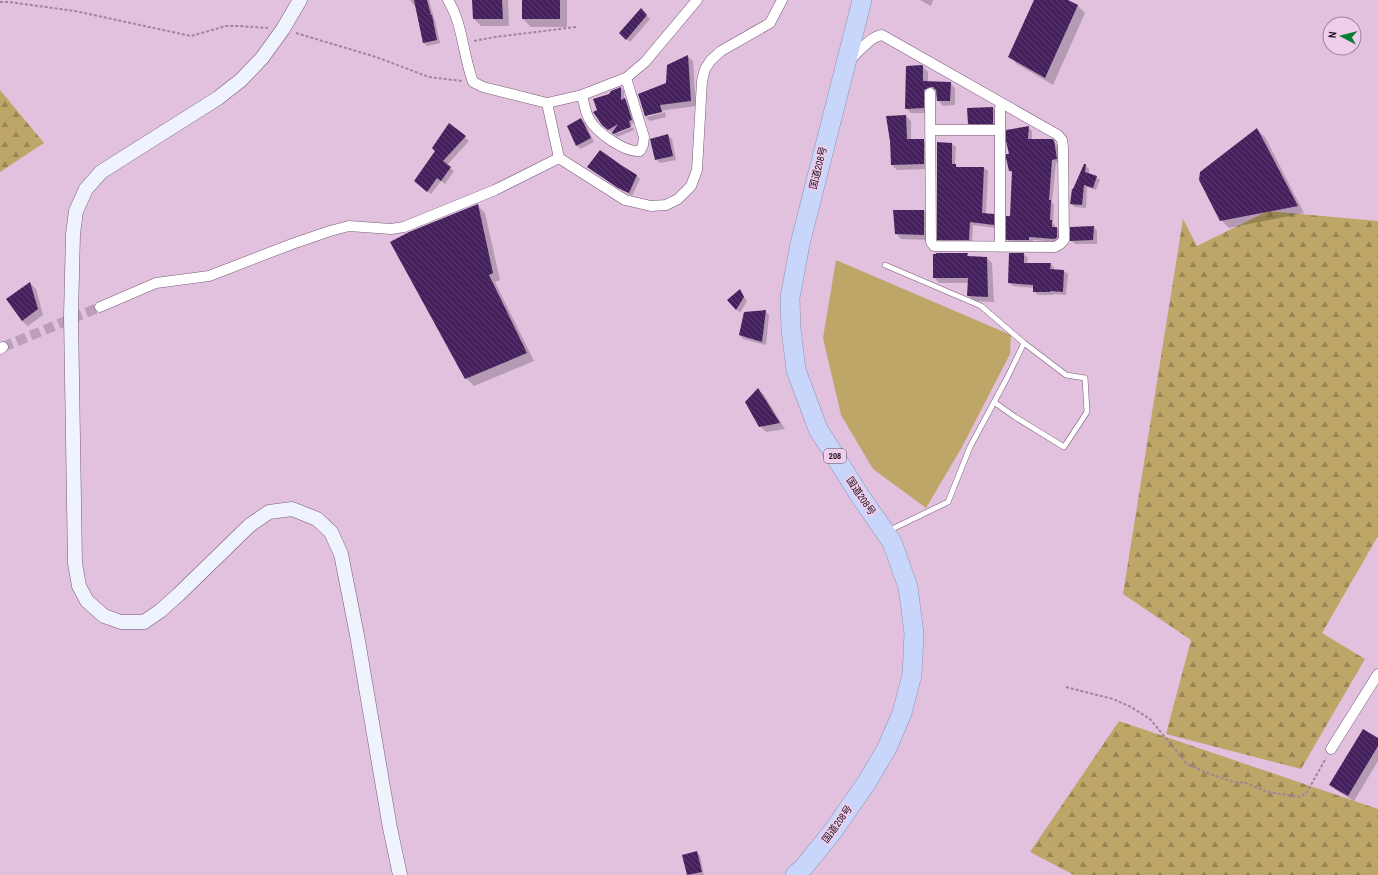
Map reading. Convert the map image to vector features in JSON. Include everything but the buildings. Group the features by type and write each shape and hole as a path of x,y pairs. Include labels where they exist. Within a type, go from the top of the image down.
{"highway":[{"name":"国道208号","path":"795,875 804,868 833,831 867,782 890,741 902,713 912,675 914,633 908,587 892,542 860,496 818,429 796,370 791,329 790,298 800,244 847,54 862,0"}],"street":[{"path":"300,0 283,29 262,58 241,80 218,98 101,172 86,188 76,211 73,234 71,316 75,563 78,586 87,601 104,616 121,622 144,622 160,611 178,595 250,525 269,512 292,509 316,519 331,532 342,554 390,828 400,875"},
{"path":"448,0 453,8 463,43 469,72 473,82 483,87 547,103 582,95 626,78 645,62 697,0"},
{"path":"547,103 559,158 625,200 651,206 666,205 678,199 691,186 697,170 702,81 705,70 711,60 721,51 770,23 782,0"},
{"path":"847,54 854,56 873,39 878,36 882,36 1058,135 1062,140 1064,240 1060,244 1055,247 934,246 931,242 930,93"},
{"path":"582,95 590,119 596,128 618,145 635,152 640,150 643,145 644,137 626,78"},
{"path":"1000,247 1000,108 1002,104"},
{"path":"930,130 1000,130"},
{"path":"100,307 156,282 209,276 292,244 349,226 391,229 404,227 494,190 559,158"},
{"path":"1331,749 1378,674"}],"lane":[{"path":"884,265 981,306 1024,343 1066,375 1085,378 1087,412 1064,447 1015,417 994,402"},
{"path":"885,532 948,502 970,447 1024,343"}],"path":[{"path":"0,2 75,11 191,36 226,26 283,29 376,57 429,77 473,82"},
{"path":"463,43 495,37 576,27"},
{"path":"1066,687 1113,699 1132,707 1150,719 1187,764 1210,774 1233,782 1246,783 1267,792 1300,797 1306,794 1331,749"}],"green space":[{"path":"0,90 44,143 0,172"},
{"path":"1268,211 1378,221 1378,536 1322,633 1365,659 1301,769 1166,734 1191,640 1123,594 1183,219 1197,246"},
{"path":"836,260 1011,335 1010,354 962,447 926,508 873,469 841,415 823,338"},
{"path":"1119,721 1378,809 1378,875 1074,875 1030,852"}],"tunnel":[{"path":"3,347 100,307"}]}
